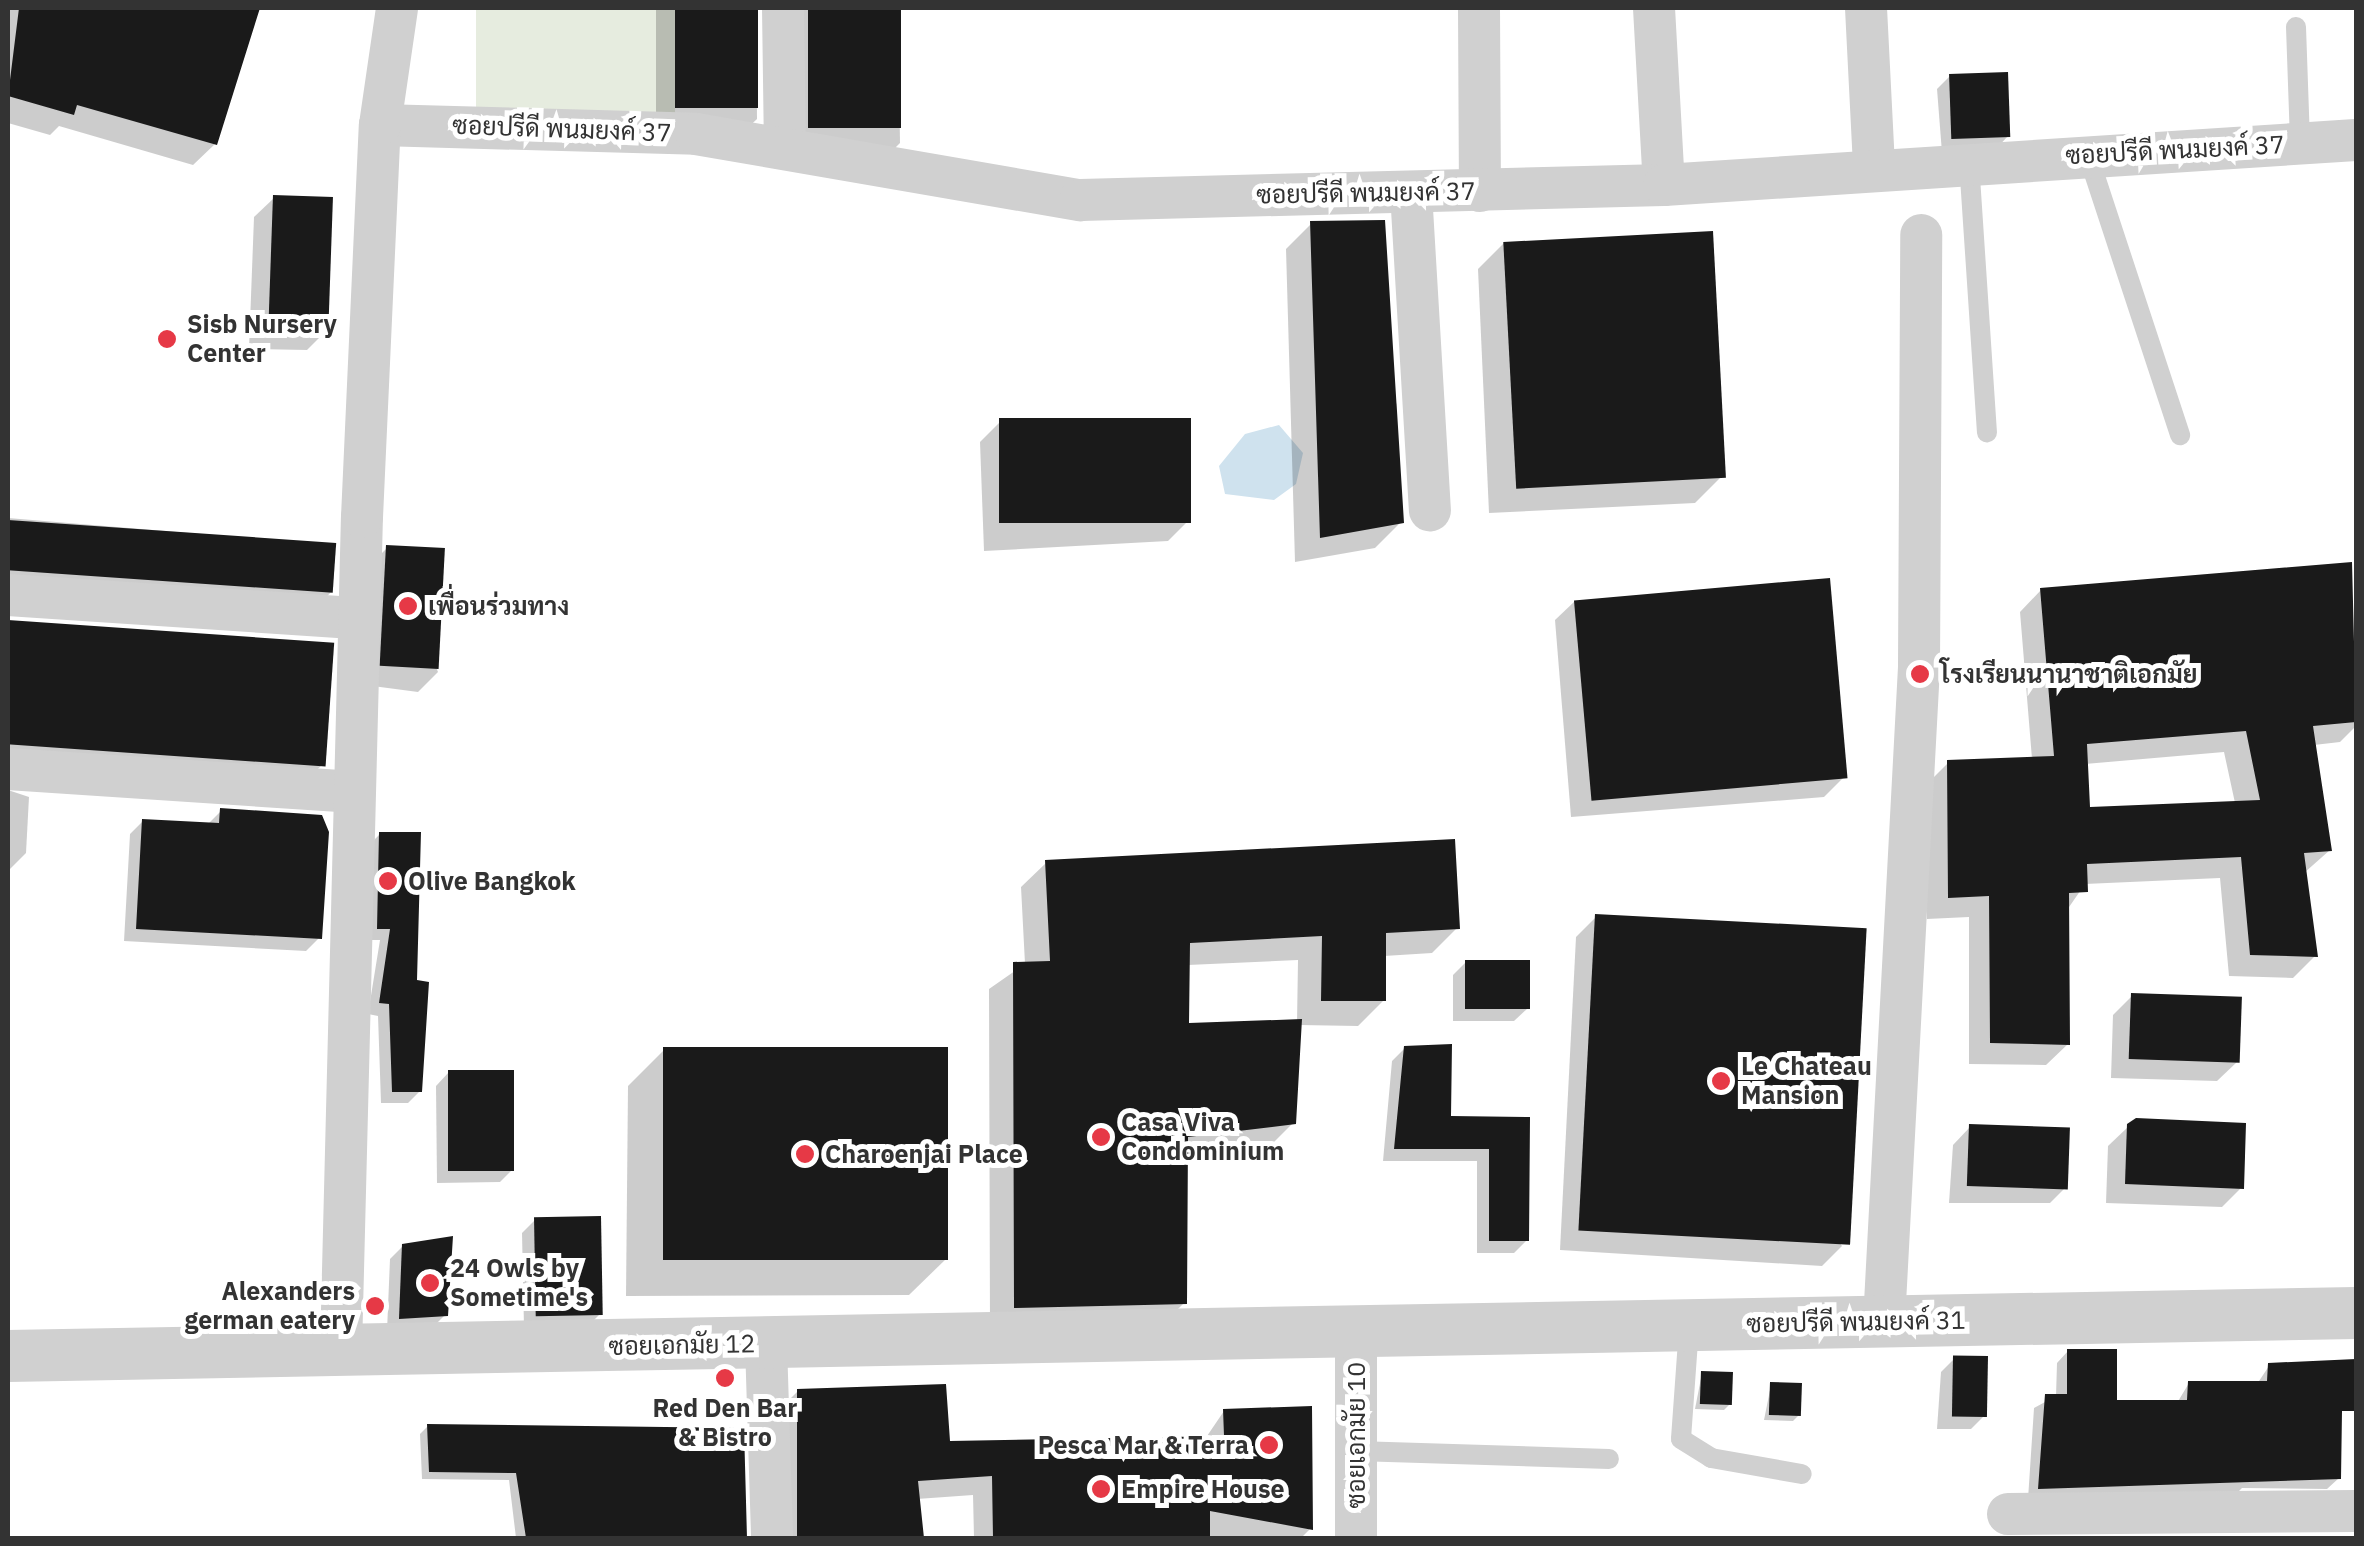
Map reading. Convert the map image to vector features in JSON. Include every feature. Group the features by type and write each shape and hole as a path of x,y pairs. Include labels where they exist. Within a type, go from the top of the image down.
{"street":[{"path":"341,1350 358,618 380,125 397,8"},
{"path":"782,8 786,148"},
{"path":"1479,8 1480,190"},
{"path":"1654,8 1664,186"},
{"path":"1866,8 1874,167"},
{"name":"ซอยปรีดี พนมยงค์ 37","path":"380,125 661,131 786,148 1080,200 1664,186 1874,167 2356,140"},
{"path":"1410,192 1430,510"},
{"path":"1884,1322 1918,667 1920,235"},
{"path":"8,595 358,618"},
{"path":"8,768 351,792"},
{"name":"ซอยปรีดี พนมยงค์ 31","path":"1356,1332 2356,1314"},
{"name":"ซอยเอกมัย 12","path":"8,1356 1356,1332"},
{"name":"ซอยเอกมัย 10","path":"1356,1332 1356,1538"},
{"path":"766,1344 772,1538"},
{"path":"2008,1514 2356,1511"}],"lane":[{"path":"2296,28 2300,143"},
{"path":"2088,155 2180,435"},
{"path":"1969,162 1986,432"},
{"path":"1689,1325 1681,1439 1711,1458 1802,1474"},
{"path":"1356,1450 1608,1458"}],"shaded area":[{"path":"476,8 675,8 675,124 476,124"}],"water":[{"path":"1279,425 1303,453 1296,484 1274,500 1225,494 1219,466 1245,434"}],"building":[{"path":"19,8 260,8 217,145 77,105 74,115 8,96"},
{"path":"675,8 758,8 758,108 675,108"},
{"path":"808,8 901,8 901,128 808,128"},
{"path":"2008,72 2010,137 1951,139 1949,74"},
{"path":"273,195 333,197 328,332 268,330"},
{"path":"1385,220 1404,523 1320,538 1310,221"},
{"path":"1713,231 1726,478 1516,489 1503,242"},
{"path":"999,418 1191,418 1191,523 999,523"},
{"path":"8,520 336,543 333,593 8,570"},
{"name":"เพื่อนร่วมทาง","path":"386,545 445,548 439,669 380,666"},
{"path":"2352,562 2356,722 2313,726 2332,851 2304,853 2318,957 2250,955 2241,857 2087,864 2088,892 2069,893 2070,1045 1990,1043 1989,896 1948,898 1947,760 2054,756 2040,588","holes":["2246,731 2260,800 2090,807 2087,744"]},
{"path":"1830,578 1848,778 1591,801 1574,600"},
{"path":"8,620 334,643 326,767 8,744"},
{"path":"220,808 322,815 329,832 322,939 136,929 142,819 219,823"},
{"path":"379,832 421,832 417,980 429,982 422,1092 392,1092 389,1004 379,1003 390,929 377,929"},
{"path":"1455,839 1460,929 1386,933 1386,1001 1321,1001 1322,936 1190,943 1189,1023 1302,1019 1296,1124 1188,1137 1187,1304 1014,1308 1013,962 1050,961 1045,860"},
{"name":"Le Chateau Mansion","path":"1595,914 1867,928 1850,1245 1578,1231"},
{"path":"1465,960 1530,960 1530,1009 1465,1009"},
{"path":"2131,993 2242,997 2240,1063 2129,1059"},
{"path":"1452,1044 1451,1116 1530,1117 1529,1241 1489,1241 1489,1149 1394,1149 1404,1046"},
{"name":"Charoenjai Place","path":"663,1047 948,1047 948,1260 663,1260"},
{"path":"448,1070 514,1070 514,1171 448,1171"},
{"path":"2136,1118 2246,1123 2244,1189 2125,1184 2127,1124"},
{"path":"1969,1124 2070,1128 2068,1189 1967,1186"},
{"path":"601,1216 603,1315 536,1316 534,1217"},
{"path":"453,1236 448,1316 399,1319 402,1244"},
{"path":"2067,1349 2117,1349 2117,1400 2187,1400 2188,1381 2267,1381 2268,1363 2356,1359 2356,1411 2342,1411 2341,1479 2038,1489 2045,1394 2067,1394"},
{"path":"1953,1355 1988,1356 1987,1417 1952,1416"},
{"path":"1701,1371 1733,1372 1732,1405 1700,1404"},
{"path":"1770,1382 1802,1383 1801,1416 1769,1415"},
{"path":"946,1384 950,1441 1224,1436 1223,1409 1312,1406 1313,1530 1210,1511 1210,1538 993,1538 992,1476 918,1481 924,1538 797,1538 797,1389"},
{"path":"427,1424 744,1428 747,1538 526,1538 516,1473 429,1472"}],"place":[{"name":"Sisb Nursery Center","path":"167,339"},
{"name":"เพื่อนร่วมทาง","path":"408,606"},
{"name":"โรงเรียนนานาชาติเอกมัย","path":"1920,674"},
{"name":"Olive Bangkok","path":"388,881"},
{"name":"Le Chateau Mansion","path":"1721,1081"},
{"name":"Casa Viva Condominium","path":"1101,1137"},
{"name":"Charoenjai Place","path":"805,1154"},
{"name":"24 Owls by Sometime's","path":"430,1283"},
{"name":"Alexanders german eatery","path":"375,1306"},
{"name":"Red Den Bar & Bistro","path":"725,1378"},
{"name":"Pesca Mar & Terra","path":"1269,1445"},
{"name":"Empire House","path":"1101,1489"}]}
